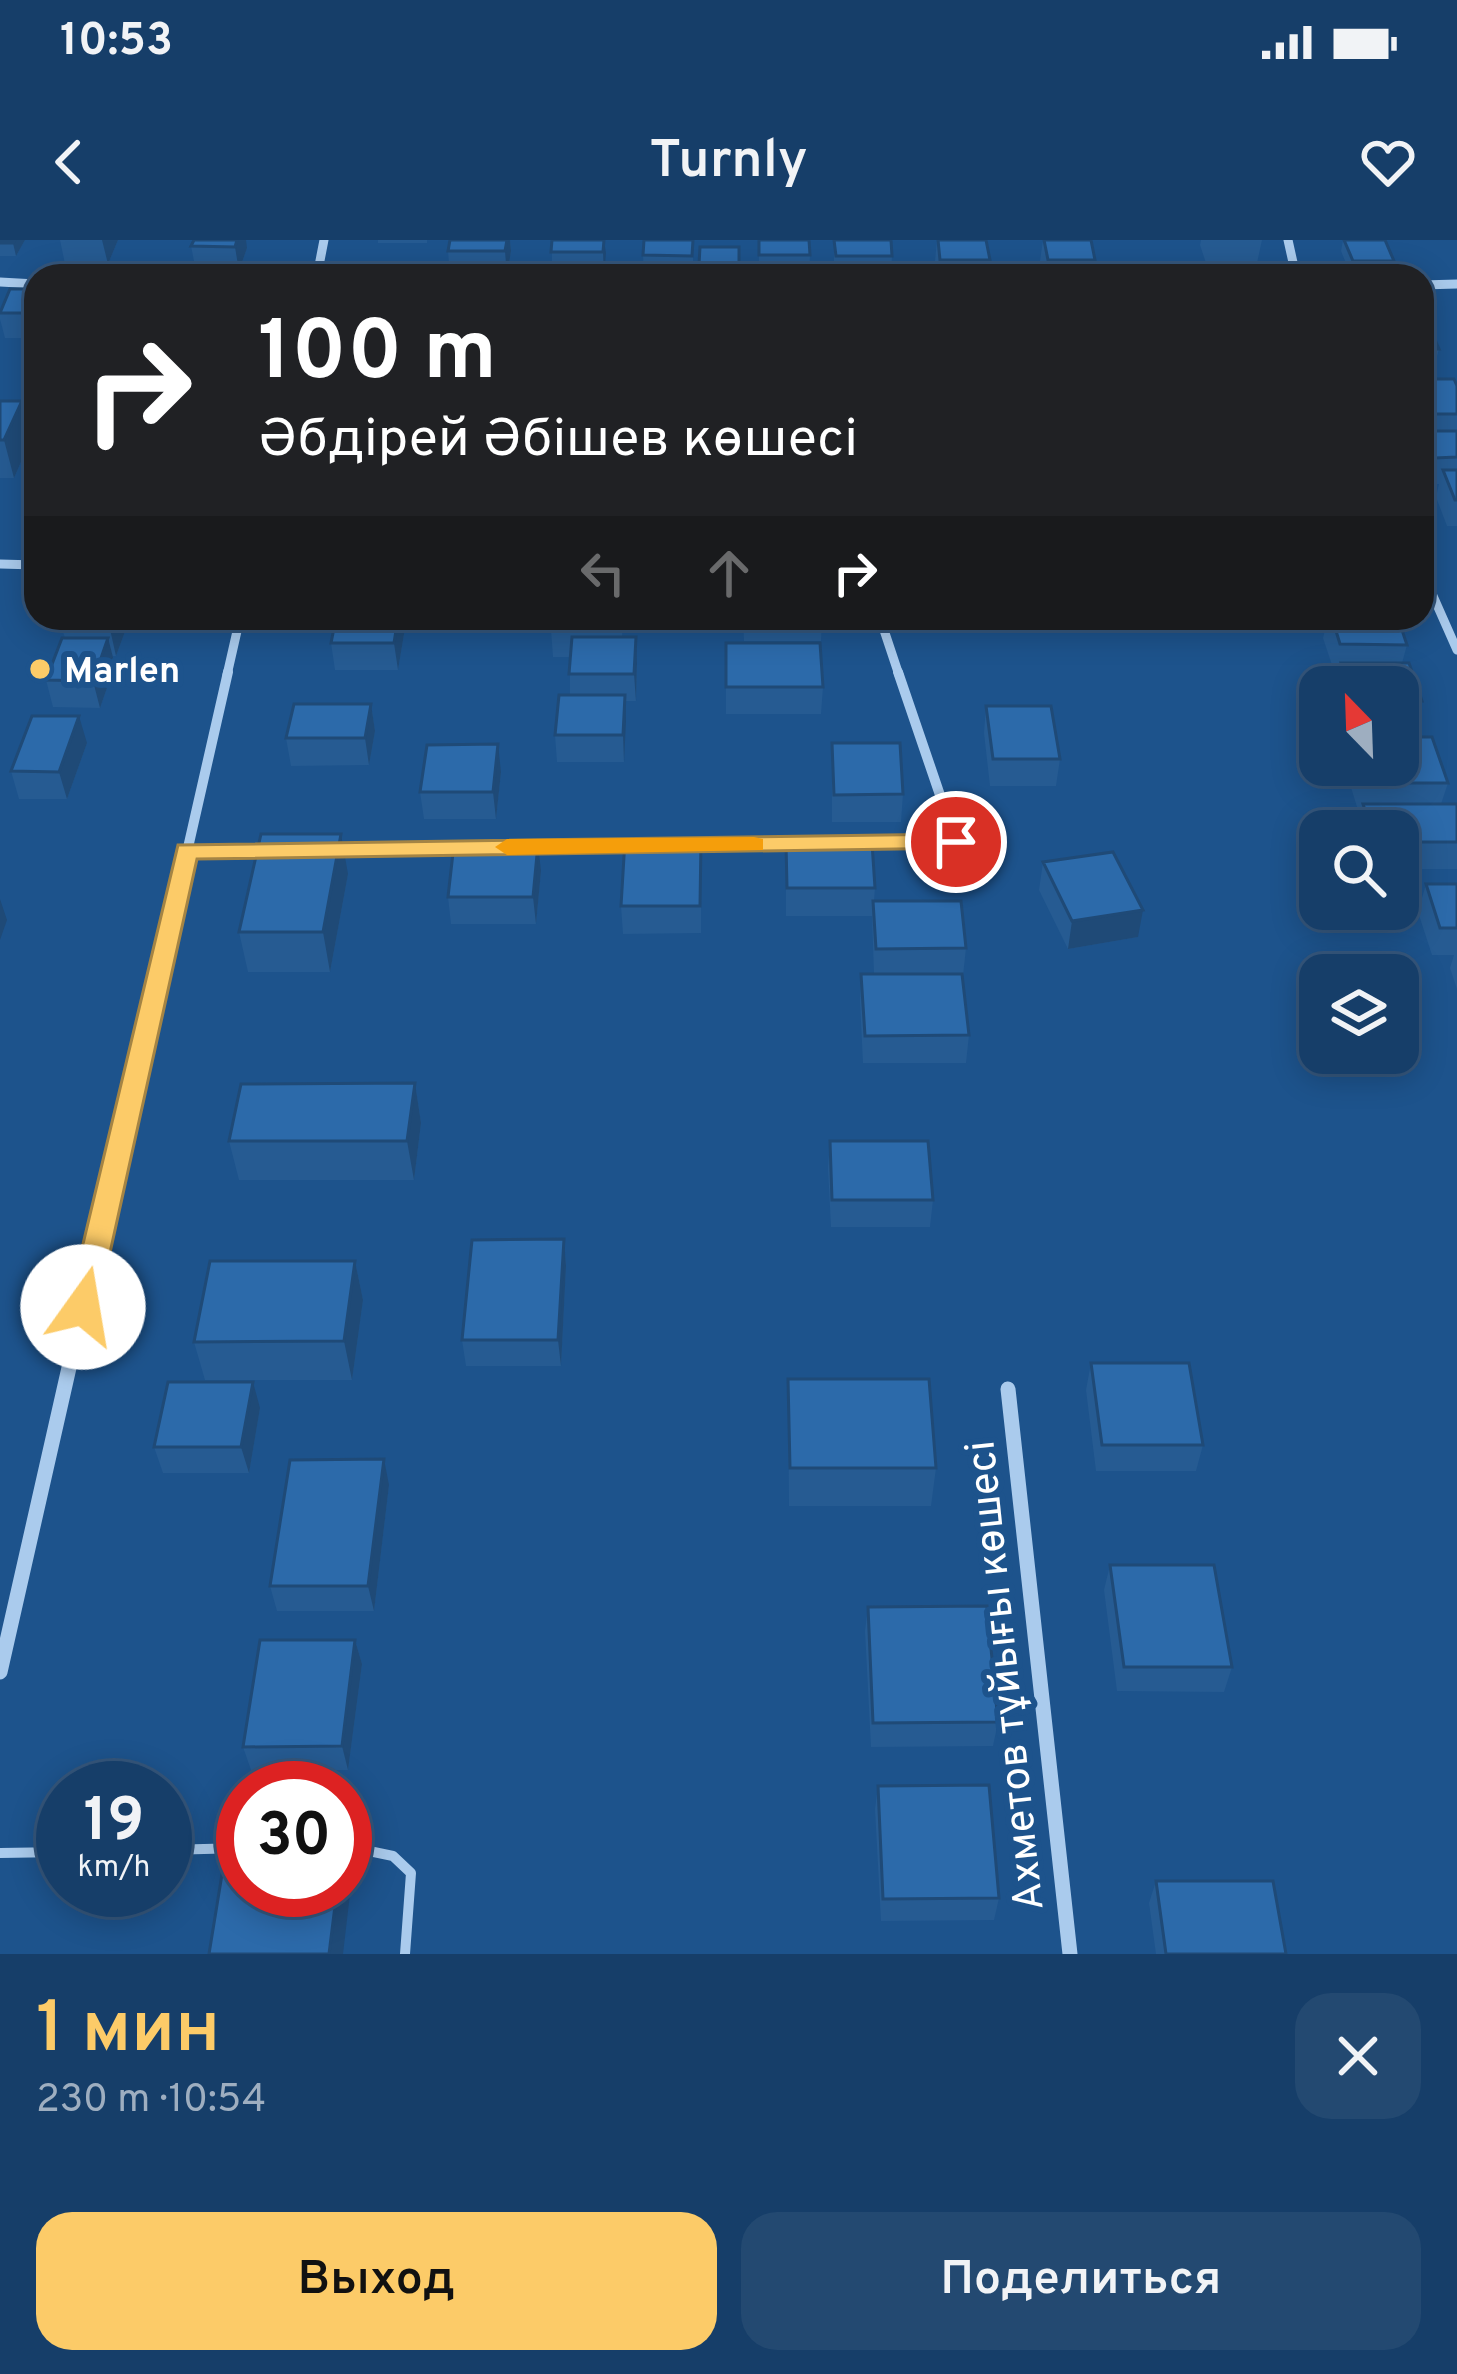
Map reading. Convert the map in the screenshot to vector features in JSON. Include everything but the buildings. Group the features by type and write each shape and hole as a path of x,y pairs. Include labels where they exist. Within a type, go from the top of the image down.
{"street":[{"path":"1434,598 1457,650"},
{"path":"0,1672 237,630"},
{"path":"839,843 956,842 884,630"},
{"path":"676,845 816,844"},
{"path":"513,847 653,846"},
{"path":"327,849 490,848"},
{"path":"187,851 280,850"},
{"name":"Ахметов тұйығы көшесі","path":"1008,1389 1070,1954"}],"lane":[{"path":"0,1853 36,1852"},
{"path":"372,1852 393,1856 411,1873 405,1954"}],"slow traffic":[{"path":"507,847 754,844"}],"place":[{"name":"Marlen","path":"40,669"}],"route":[{"path":"83,1307 187,851 956,842"}]}
